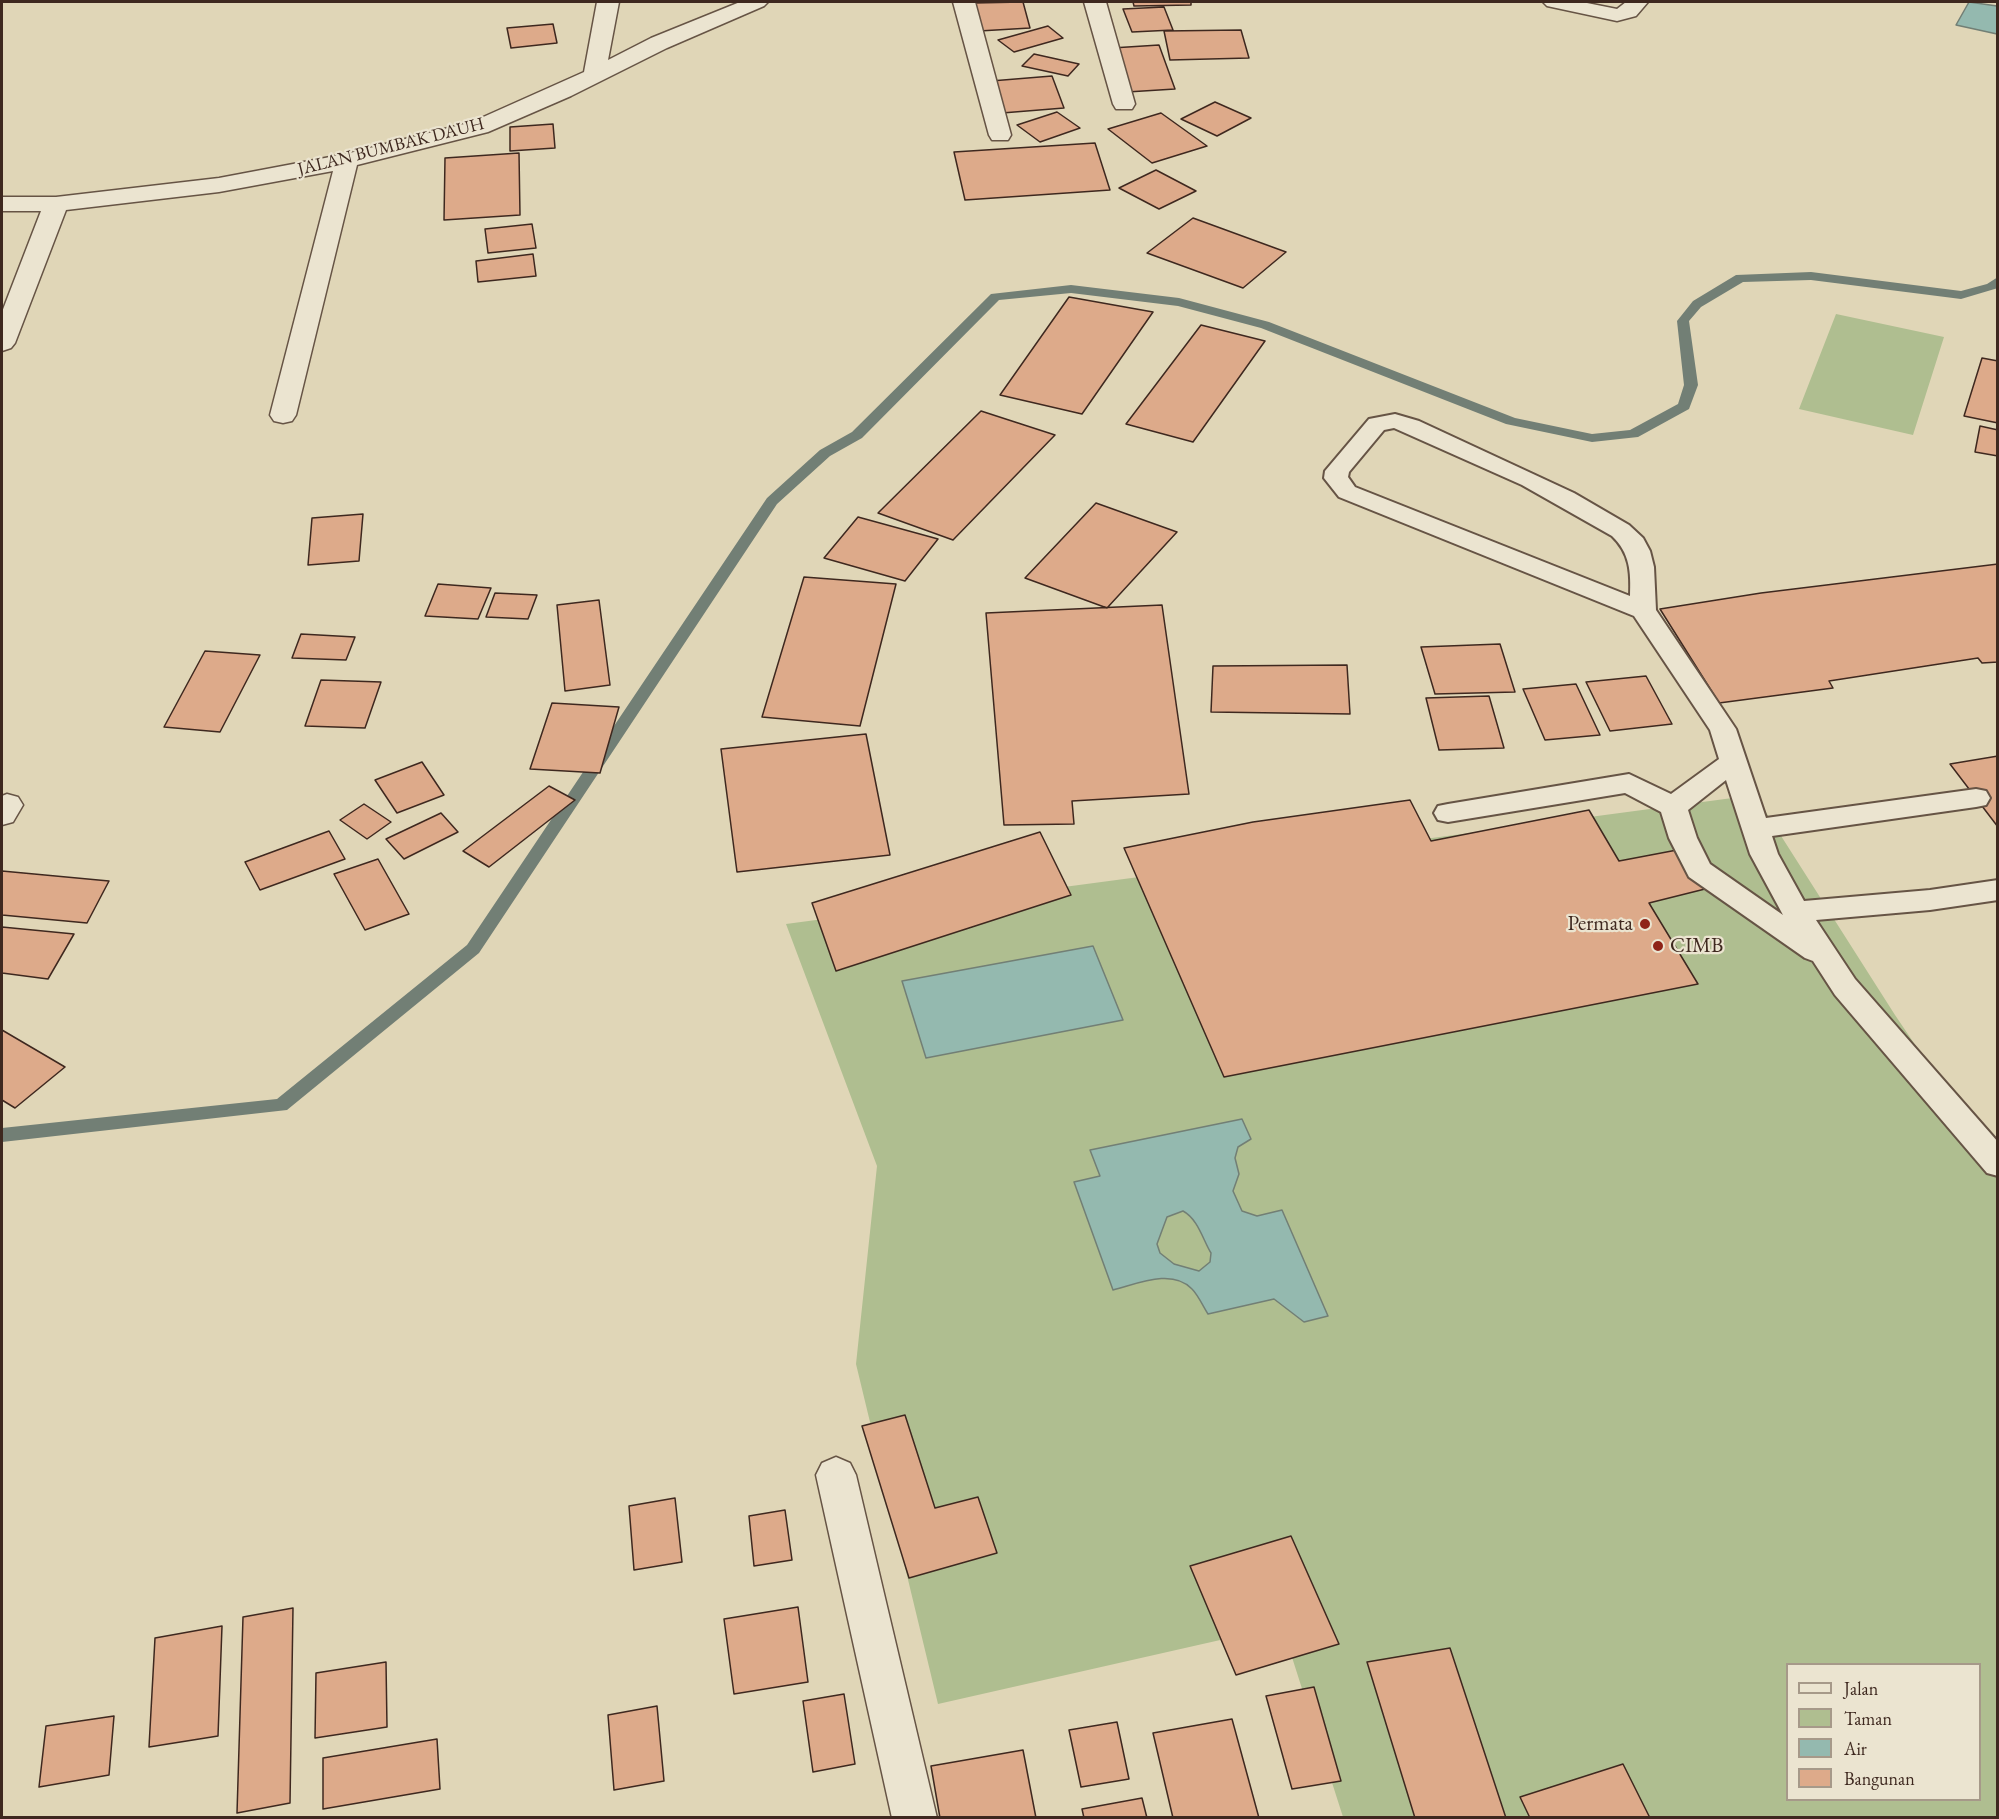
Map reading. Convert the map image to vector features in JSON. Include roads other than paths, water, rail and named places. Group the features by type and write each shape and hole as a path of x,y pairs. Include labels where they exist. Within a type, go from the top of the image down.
{"street":[{"path":"596,74 608,2"},
{"name":"JALAN BUMBAK DAUH","path":"2,204 56,204 219,185 347,162 480,127 659,43 757,2"},
{"path":"964,2 1000,135"},
{"path":"1095,2 1124,104"},
{"path":"1554,2 1617,15 1629,12 1637,2"},
{"path":"284,415 347,162"},
{"path":"2,343 56,204"},
{"path":"836,1475 915,1818"}],"lane":[{"path":"1642,610 1642,559 1633,541 1608,521 1516,474 1411,426 1395,421 1377,424 1337,471 1336,478 1347,492 1642,610 1723,729 1758,829 1764,854 1796,912 1845,987 1998,1164"},
{"path":"1673,807 1734,761"},
{"path":"1448,813 1562,792 1629,783 1673,807 1683,838 1699,870 1827,959"},
{"path":"1758,829 1976,798"},
{"path":"1796,912 1930,900 1998,890"}],"water":[{"path":"1969,2 1997,6 1997,34 1956,25"},
{"path":"1093,946 1123,1020 926,1058 902,981"},
{"path":"1242,1119 1251,1139 1238,1147 1235,1158 1239,1174 1233,1191 1242,1211 1257,1216 1282,1210 1328,1316 1304,1322 1274,1299 1208,1314 1192,1289 1175,1279 1154,1279 1113,1290 1074,1182 1100,1176 1090,1150","holes":["1183,1211 1193,1219 1211,1253 1210,1262 1199,1271 1174,1264 1160,1253 1157,1244 1167,1217"]}],"waterway":[{"path":"2,1135 281,1105 473,949 772,501 825,453 857,435 995,297 1071,289 1179,302 1265,325 1511,421 1592,438 1633,434 1684,406 1691,385 1683,321 1697,304 1740,278 1811,276 1961,295 1991,287 1998,281"}],"place":[{"name":"Permata","path":"1645,924"},
{"name":"CIMB","path":"1658,946"}]}
